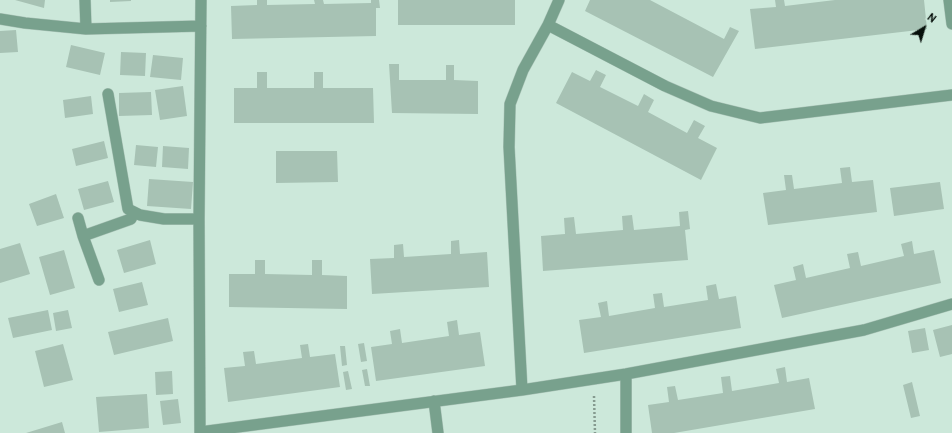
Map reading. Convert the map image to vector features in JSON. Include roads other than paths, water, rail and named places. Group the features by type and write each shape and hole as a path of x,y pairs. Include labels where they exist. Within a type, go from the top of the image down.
{"street":[{"path":"85,0 86,29"},
{"path":"202,0 199,220 200,432 522,390 626,374 864,330 952,304"},
{"path":"522,390 509,155 510,104 522,70 548,25 559,0"},
{"path":"949,0 952,24"},
{"path":"0,19 86,29 201,26"},
{"path":"548,25 665,86 711,106 760,118 952,95"},
{"path":"108,94 128,209 134,212 164,219 199,220"},
{"path":"83,236 131,219 134,212"},
{"path":"78,218 99,280"},
{"path":"626,374 626,433"},
{"path":"434,401 438,433"}]}
